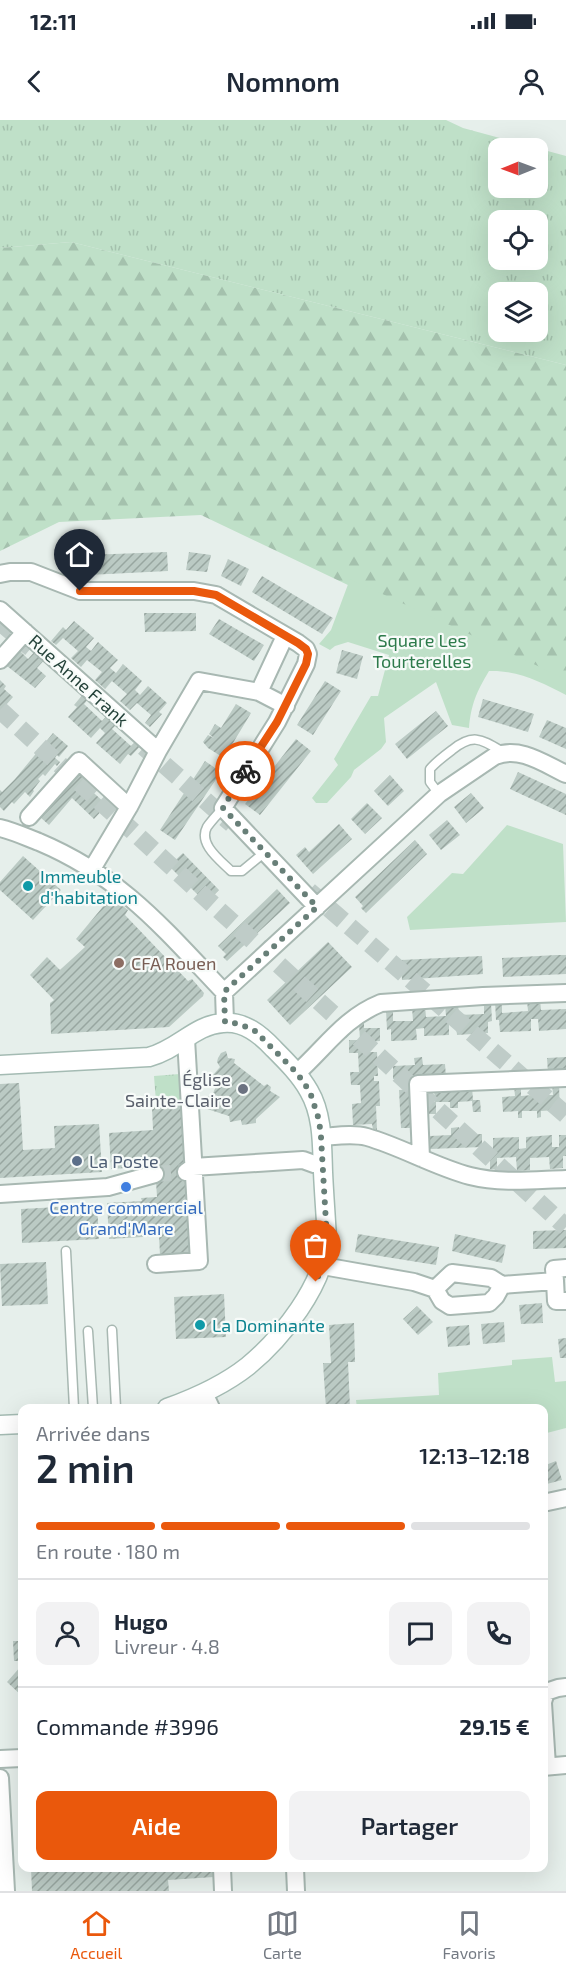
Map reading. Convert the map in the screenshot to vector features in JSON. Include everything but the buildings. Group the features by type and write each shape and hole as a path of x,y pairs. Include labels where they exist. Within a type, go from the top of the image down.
{"street":[{"path":"0,574 31,572 80,591 194,591 216,595 302,645 308,654 306,664 286,706 223,808 317,907"},
{"name":"Rue Anne Frank","path":"0,610 158,751"},
{"path":"0,660 25,632"},
{"path":"259,692 285,636"},
{"path":"92,869 199,681 259,692 286,706"},
{"path":"224,992 439,794 495,756 503,753 520,753 566,774"},
{"path":"29,817 79,761 129,807"},
{"path":"0,828 52,848 92,869 143,908 224,992 225,1022"},
{"path":"297,1073 349,1021 381,1003 472,996 566,993"},
{"path":"0,1065 149,1057 166,1051 201,1028 225,1022 240,1024 255,1031 297,1073 310,1092 321,1137 327,1240 323,1266 299,1310 274,1339 208,1401 190,1404"},
{"path":"156,1264 199,1261 189,1170 186,1039"},
{"path":"421,1158 418,1084 566,1078"},
{"path":"321,1137 348,1135 367,1137 450,1170 487,1179 509,1181 566,1179"},
{"path":"189,1170 303,1160 314,1164"},
{"path":"0,1194 108,1187 155,1174"},
{"path":"323,1266 414,1282 435,1289 442,1301 450,1306 489,1303 502,1285"},
{"path":"435,1289 452,1273 491,1278 502,1285 561,1274 556,1301 566,1301"},
{"path":"0,1425 18,1424"},
{"path":"548,1502 566,1497"},
{"path":"548,1691 566,1687"},
{"path":"0,1759 18,1758"},
{"path":"548,1767 566,1765"},
{"path":"0,1778 6,1891"},
{"path":"222,1872 223,1891"},
{"path":"295,1872 296,1891"}],"lane":[{"path":"439,794 430,782 430,770 462,742 473,739 487,743 503,753"},
{"path":"223,808 206,829 205,840 211,851 231,871 242,871 265,852"},
{"path":"66,1251 75,1404"},
{"path":"112,1330 116,1404"},
{"path":"88,1331 93,1404"}],"green space":[{"path":"0,120 446,120 463,128 500,138 488,138 488,198 548,198 548,151 566,156 566,365 71,242 0,248"},
{"path":"71,242 566,365 566,689 201,515 59,522 0,551 0,248"},
{"name":"Square Les Tourterelles","path":"350,579 566,679 566,695 520,675 489,671 475,698 469,728 452,725 436,682 384,718 386,742 381,749 354,770 351,777 327,803 316,803 312,798 338,765 334,759 371,696 378,696 389,655 348,642 330,650 319,644 331,630"},
{"path":"507,825 563,844 566,922 410,930 407,917 452,873 463,874"},
{"path":"180,1074 182,1100 156,1102 154,1076"},
{"path":"552,1357 555,1382 566,1381 566,1428 548,1433 548,1404 356,1404 356,1400 439,1395 438,1373 512,1365 512,1360"}],"tunnel":[{"path":"0,622 31,648"},
{"path":"0,710 566,1227"},
{"path":"144,747 232,824"},
{"path":"309,891 566,1115"},
{"path":"155,1174 185,1172"}],"way so far":[{"path":"245,771 223,808 317,907 224,992 225,1022 248,1027 268,1043 297,1073 310,1092 315,1106 321,1137 327,1240 326,1255 316,1282"}],"place":[{"name":"Immeuble d'habitation","path":"28,886"},
{"name":"CFA Rouen","path":"119,963"},
{"name":"Église Sainte-Claire","path":"243,1089"},
{"name":"La Poste","path":"77,1161"},
{"name":"Centre commercial Grand'Mare","path":"126,1187"},
{"name":"La Dominante","path":"200,1325"}],"route":[{"path":"80,591 194,591 216,595 306,649 308,659 293,693 245,771"}]}
